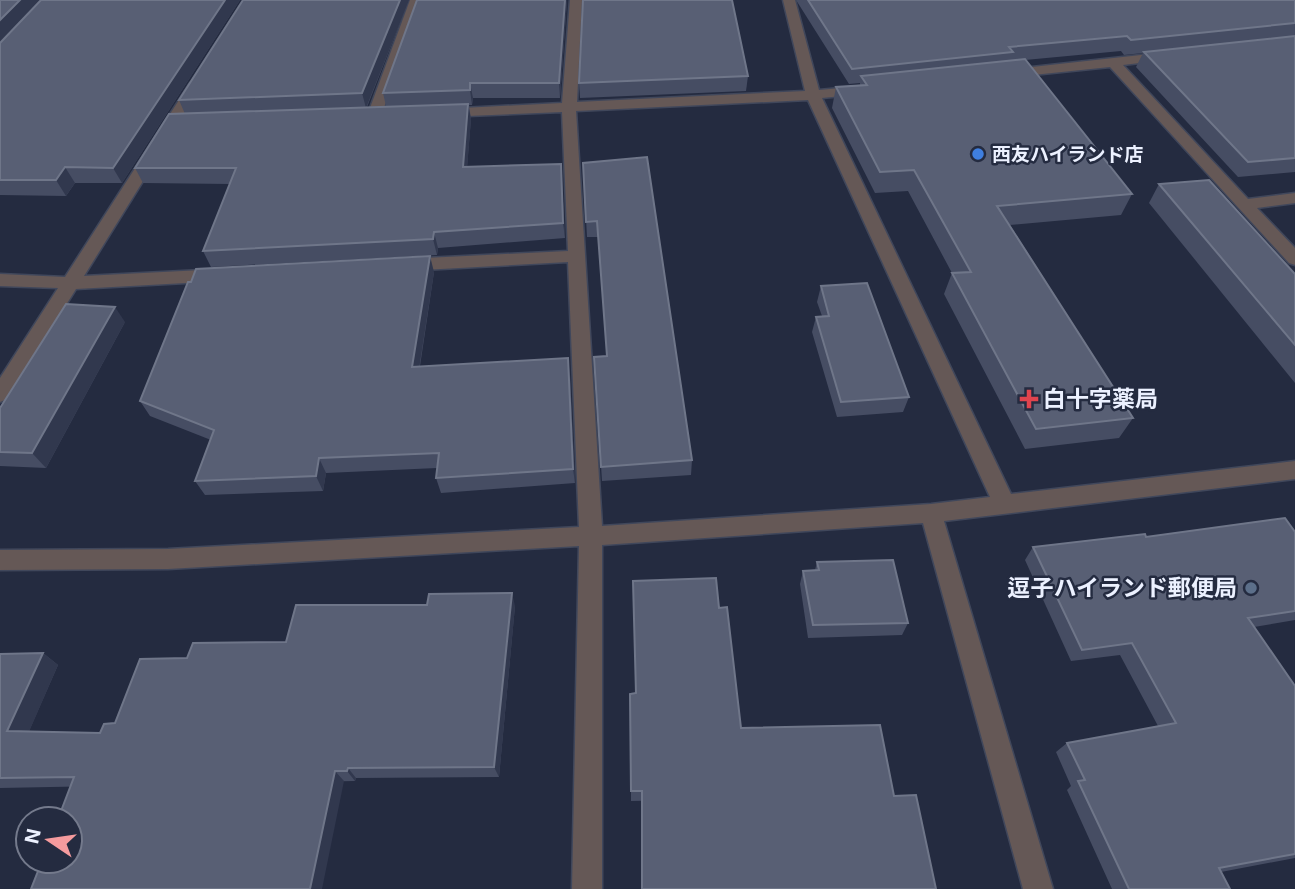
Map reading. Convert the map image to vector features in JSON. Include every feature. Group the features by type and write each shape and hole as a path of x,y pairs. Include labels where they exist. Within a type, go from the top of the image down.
{"street":[{"path":"375,116 416,0"},
{"path":"576,0 569,108 591,536 587,889"},
{"path":"789,0 813,95 1005,505"},
{"path":"990,75 1178,55"},
{"path":"1113,62 1295,258"},
{"path":"0,394 206,67"},
{"path":"430,114 813,95 881,88"},
{"path":"172,123 194,123"},
{"path":"1245,204 1295,198"},
{"path":"391,266 575,256"},
{"path":"0,280 70,283 237,274"},
{"path":"0,560 168,559 591,536 931,513 1295,470"},
{"path":"931,513 1038,889"}],"building":[{"path":"0,0 20,0 0,20"},
{"path":"41,0 225,0 113,168 65,167 56,180 0,180 0,43"},
{"path":"243,0 400,0 362,93 179,100"},
{"path":"417,0 565,0 559,83 470,83 470,90 383,93"},
{"path":"583,0 732,0 748,76 579,83"},
{"path":"808,0 1295,0 1295,23 1131,40 1127,36 1009,47 1013,52 852,69"},
{"path":"1295,36 1295,158 1248,162 1144,52"},
{"path":"1025,59 1132,194 997,206 1133,418 1036,429 952,273 971,272 914,170 880,172 836,87 867,85 861,76"},
{"path":"468,104 463,167 561,164 563,223 434,232 433,239 203,251 236,168 135,168 169,114"},
{"path":"647,157 692,460 601,467 594,357 607,356 597,221 586,222 583,163"},
{"path":"1209,180 1295,274 1295,345 1159,184"},
{"path":"430,256 412,367 568,358 573,469 436,478 439,453 319,458 316,476 195,481 214,430 140,401 188,282 191,282 196,269"},
{"path":"867,283 909,397 841,402 816,317 829,316 821,286"},
{"path":"66,304 115,307 32,453 0,452 0,408"},
{"path":"1285,518 1295,532 1295,611 1248,618 1295,686 1295,854 1219,868 1230,889 1129,889 1078,781 1085,780 1067,743 1176,723 1132,643 1082,650 1033,547 1145,534 1146,537"},
{"path":"893,560 908,623 813,625 803,571 819,570 817,562"},
{"path":"716,578 719,608 727,607 741,728 880,725 894,796 916,795 936,889 642,889 642,791 631,791 630,694 636,693 633,581"},
{"path":"512,593 494,767 348,768 347,771 335,771 310,889 31,889 36,875 84,875 84,805 63,805 74,777 0,778 0,654 43,653 7,731 100,733 104,724 115,723 140,659 187,658 193,643 286,642 296,605 427,605 429,594"}],"place":[{"name":"西友ハイランド店","path":"978,154"},
{"name":"白十字薬局","path":"1029,399"},
{"name":"逗子ハイランド郵便局","path":"1251,588"}]}
